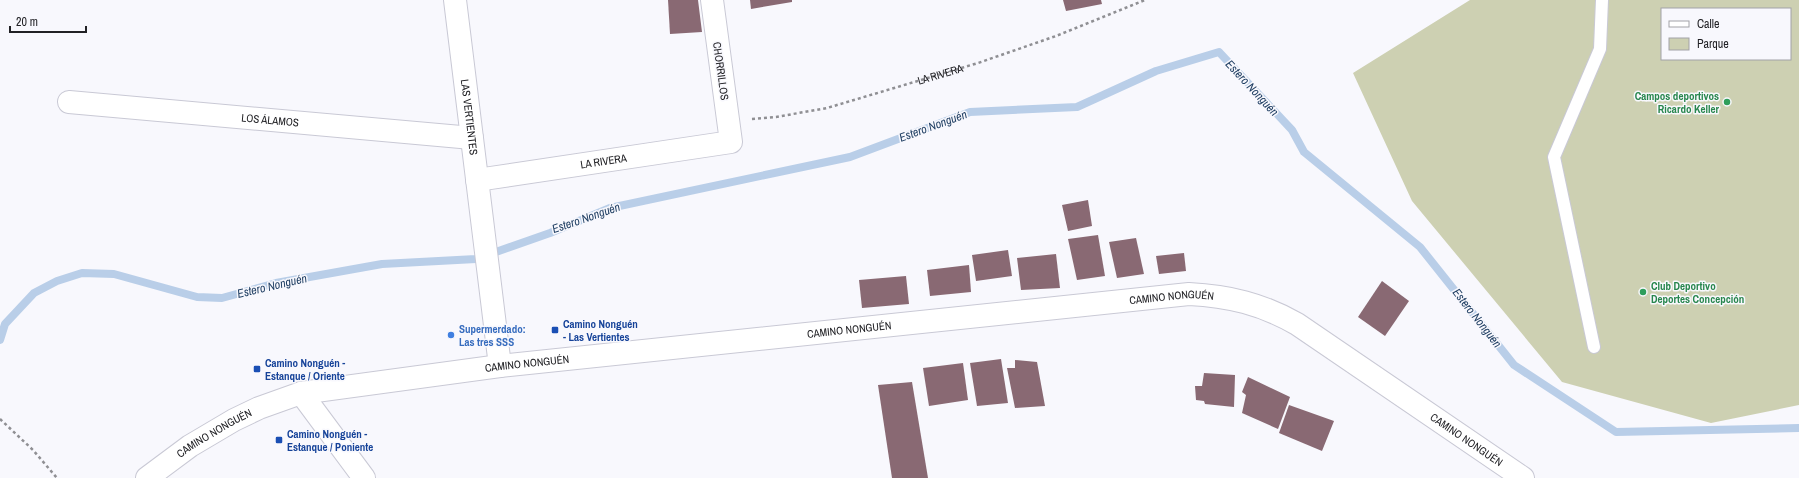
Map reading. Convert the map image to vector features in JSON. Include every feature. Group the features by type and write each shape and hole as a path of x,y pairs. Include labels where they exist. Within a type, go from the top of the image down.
{"main road":[{"name":"LAS VERTIENTES","path":"455,0 500,366"},
{"name":"CHORRILLOS","path":"712,0 729,132"},
{"name":"LOS ÁLAMOS","path":"69,102 472,138"},
{"name":"LA RIVERA","path":"477,180 729,132"},
{"name":"CAMINO NONGUÉN","path":"147,478 190,446 234,420 259,408 301,393 500,366 1189,294 1214,295 1240,300 1260,306 1291,321 1523,478"},
{"path":"301,393 364,478"}],"lane":[{"path":"1594,347 1554,157 1600,49 1602,0"}],"path":[{"name":"LA RIVERA","path":"729,132 776,117 827,108 978,63 1056,36 1145,0"},
{"path":"0,419 33,450 57,478"}],"green space":[{"name":"Club Deportivo Deportes Concepción","path":"1470,0 1799,0 1799,405 1711,423 1562,382 1412,201 1353,73"}],"building":[{"path":"668,0 698,0 702,32 670,34"},
{"path":"750,0 792,0 792,2 751,9"},
{"path":"1063,0 1101,0 1102,4 1066,11"},
{"path":"1088,200 1092,226 1068,231 1062,205"},
{"path":"1098,235 1105,276 1077,280 1068,239"},
{"path":"1136,238 1144,274 1117,278 1109,242"},
{"path":"1008,250 1012,276 976,281 972,255"},
{"path":"1184,253 1186,271 1159,274 1156,256"},
{"path":"1056,254 1060,288 1021,290 1017,258"},
{"path":"969,265 971,292 930,296 927,270"},
{"path":"906,276 909,304 862,308 859,280"},
{"path":"1382,281 1409,301 1385,336 1358,317"},
{"path":"1001,359 1008,403 977,406 970,363"},
{"path":"1015,360 1037,362 1045,406 1015,408 1007,368 1015,368"},
{"path":"963,363 968,400 929,406 923,368"},
{"path":"1204,373 1235,375 1234,407 1205,404 1204,401 1196,400 1195,386 1202,386"},
{"path":"1248,377 1290,397 1278,429 1242,413 1246,395 1242,392"},
{"path":"912,382 928,478 892,478 878,385"},
{"path":"1289,405 1334,421 1322,451 1279,433"}],"waterway":[{"name":"Estero Nonguén","path":"0,340 5,324 34,293 57,281 82,273 114,274 197,297 222,298 276,283 382,264 476,259 550,233 610,208 850,157 970,112 1077,107 1156,71 1219,52 1292,130 1304,152 1420,247 1514,365 1616,432 1799,428"}],"place":[{"name":"Campos deportivos Ricardo Keller","path":"1727,102"},
{"name":"Club Deportivo Deportes Concepción","path":"1643,292"},
{"name":"Camino Nonguén - Las Vertientes","path":"555,330"},
{"name":"Supermerdado: Las tres SSS","path":"451,335"},
{"name":"Camino Nonguén - Estanque / Oriente","path":"257,369"},
{"name":"Camino Nonguén - Estanque / Poniente","path":"279,440"}]}
